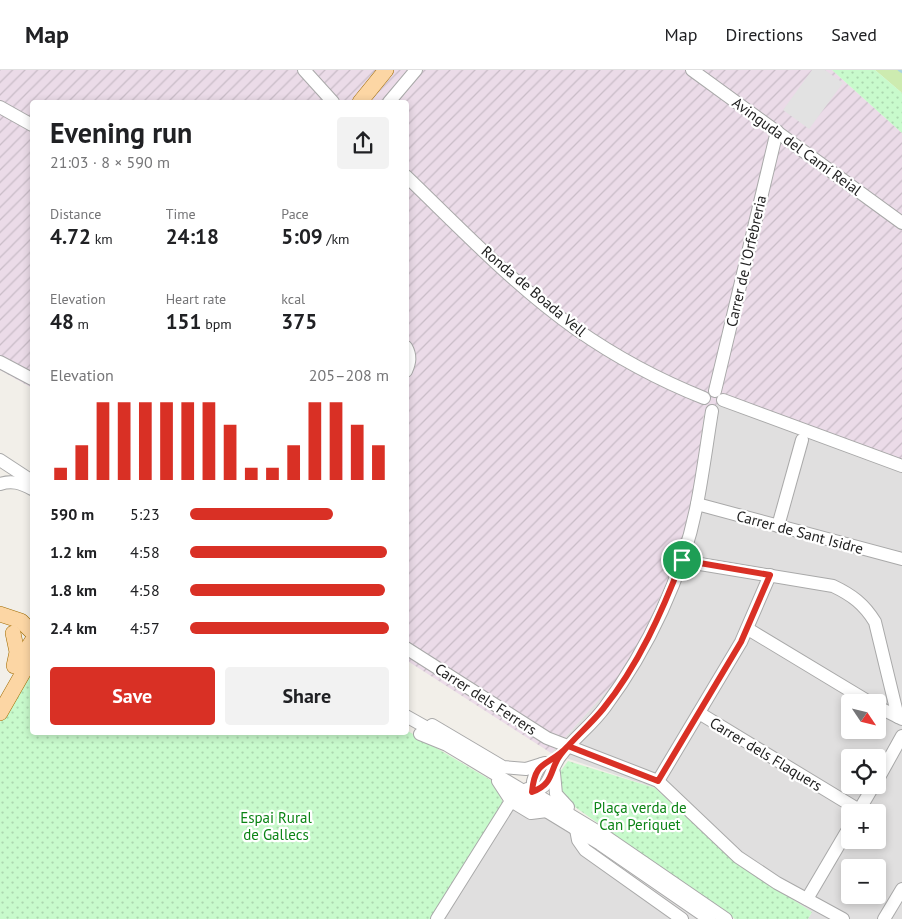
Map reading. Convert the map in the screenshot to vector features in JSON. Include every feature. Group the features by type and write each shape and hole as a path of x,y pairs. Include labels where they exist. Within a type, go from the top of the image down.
{"main road":[{"path":"363,99 386,70"},
{"path":"0,614 22,624"},
{"path":"0,623 22,624"},
{"path":"22,624 22,638 30,640"},
{"path":"12,672 22,624"},
{"path":"0,694 30,643"},
{"path":"0,713 30,660"}],"street":[{"path":"304,70 329,100"},
{"path":"391,100 416,70"},
{"name":"Avinguda del Camí Reial","path":"692,70 902,222"},
{"path":"0,107 30,124"},
{"name":"Carrer de l'Orfebreria","path":"714,396 777,132"},
{"name":"Ronda de Boada Vell","path":"409,179 476,243 540,300 576,329 639,368 902,466"},
{"path":"0,362 30,378"},
{"path":"680,919 585,850 578,840 575,823 536,798 532,792 533,780 604,709 629,672 650,633 682,560 697,504 712,410 705,406 714,396"},
{"path":"778,526 802,440"},
{"path":"0,451 30,471"},
{"path":"0,460 30,480"},
{"path":"0,484 9,482 22,484 30,488"},
{"name":"Carrer de Sant Isidre","path":"697,504 902,559"},
{"path":"682,560 833,586 851,594 867,608 874,622 900,718"},
{"path":"770,575 748,629 658,781 738,857 776,883 843,919"},
{"path":"748,629 856,694"},
{"name":"Carrer dels Ferrers","path":"409,650 547,738 658,781"},
{"path":"409,712 503,767 526,768 552,763"},
{"path":"886,712 900,718"},
{"name":"Carrer dels Flaquers","path":"699,713 848,804"},
{"path":"409,718 624,849 726,919"},
{"path":"409,728 577,830 709,919"},
{"path":"420,734 447,745 525,792 532,792"},
{"path":"886,765 902,736"},
{"path":"552,763 554,788 559,800 624,849"},
{"path":"498,781 511,801 531,813 547,811"},
{"path":"437,919 511,801"},
{"path":"807,899 841,841"},
{"path":"658,872 673,887 718,919"},
{"path":"884,919 902,889"}],"shaded area":[{"path":"0,70 832,70 902,133 902,460 728,397 704,414 693,505 678,556 643,635 614,683 551,753 409,662 409,100 30,100 30,387 0,370"},
{"path":"812,70 825,70 843,83 809,129 783,110"},
{"path":"728,397 902,460 902,919 808,919 812,912 736,863 655,788 551,753 614,683 693,506 704,414"},
{"path":"510,793 601,851 700,919 432,919"}],"green space":[{"path":"832,70 875,70 902,93 902,133"},
{"path":"875,70 902,70 902,93"},
{"name":"Espai Rural de Gallecs","path":"30,670 30,735 409,735 409,732 494,782 503,803 432,919 0,919 0,722"},
{"name":"Plaça verda de Can Periquet","path":"568,761 655,788 736,863 812,912 808,919 735,919 575,807 558,792 557,776"}],"route":[{"path":"682,560 669,593 629,672 604,709 568,746 559,756 547,784 532,792 533,780 542,764 559,756 568,746 658,781 741,642 770,575 682,560"}]}
